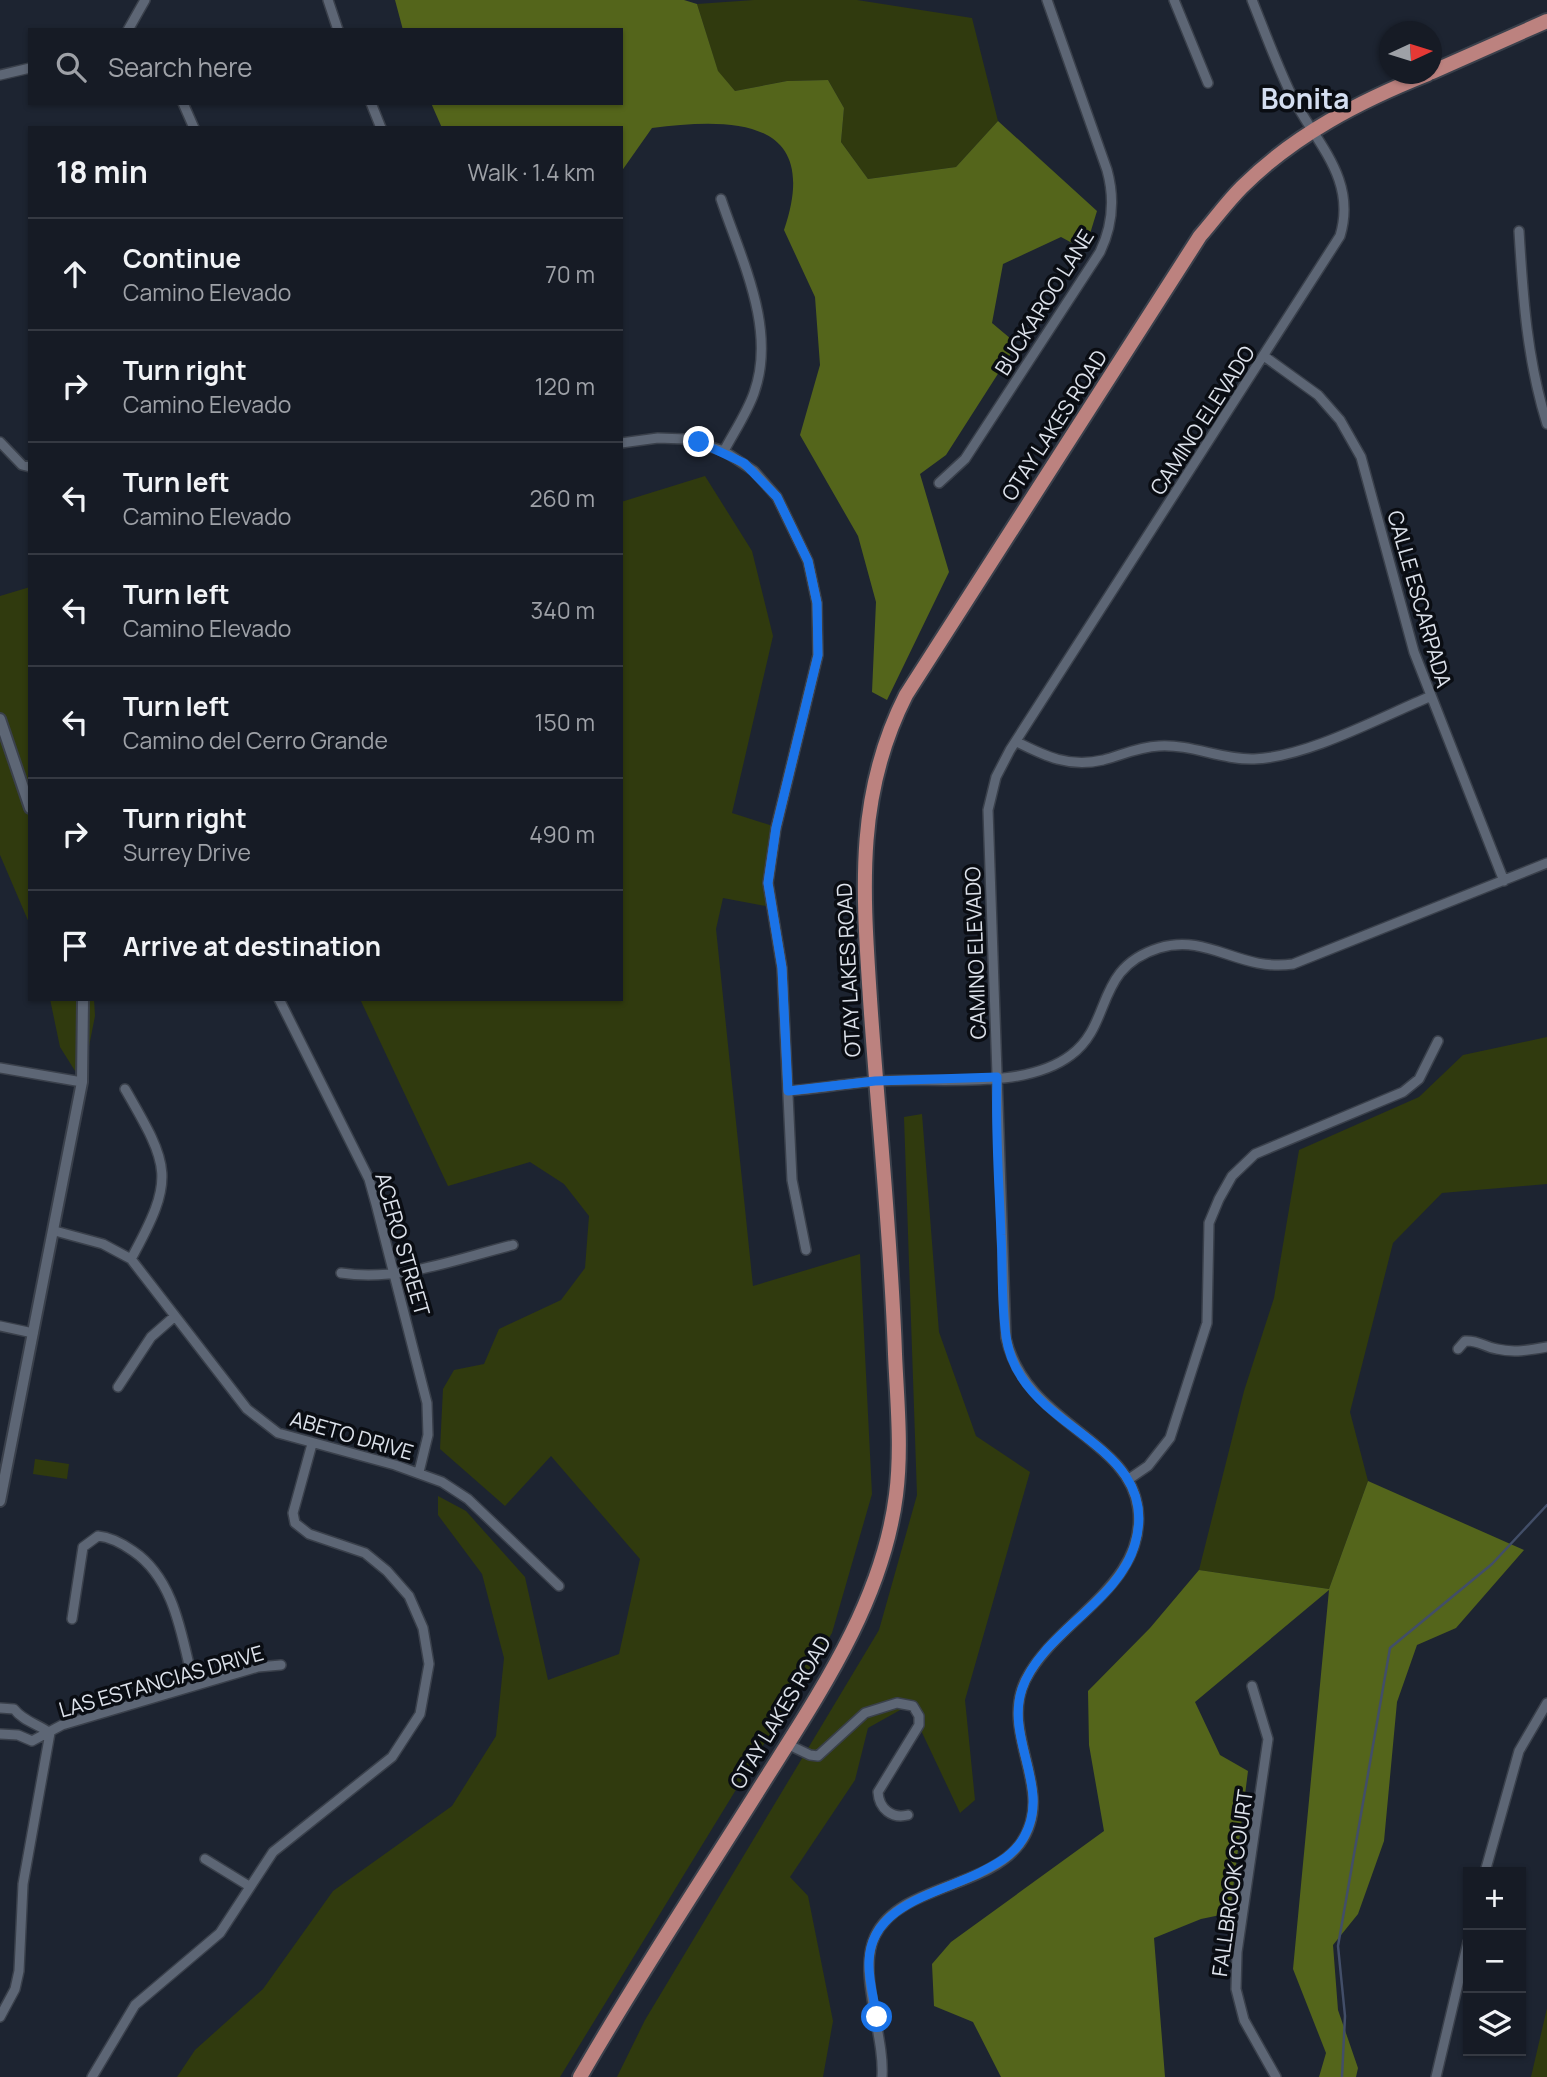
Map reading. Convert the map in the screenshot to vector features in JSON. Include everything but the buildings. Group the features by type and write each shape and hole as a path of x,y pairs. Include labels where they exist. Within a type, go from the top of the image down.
{"main road":[{"name":"OTAY LAKES ROAD","path":"1442,68 1547,21"},
{"name":"OTAY LAKES ROAD","path":"580,2077 839,1660 875,1579 896,1496 899,1448 894,1317 875,1081 864,848 873,784 897,712 1200,236 1241,187 1314,130 1365,100 1404,84"}],"street":[{"path":"129,28 145,0"},
{"path":"327,0 337,28"},
{"name":"BUCKAROO LANE","path":"939,483 965,459 1100,252 1111,220 1112,194 1108,170 1047,0"},
{"path":"1174,0 1208,83"},
{"name":"CAMINO ELEVADO","path":"882,2077 882,2050 869,1970 874,1937 892,1914 1001,1862 1025,1836 1032,1817 1034,1796 1018,1731 1017,1710 1022,1690 1034,1666 1115,1580 1130,1557 1139,1519 1129,1479 1114,1460 1035,1395 1017,1370 1009,1349 1004,1308 988,810 996,777 1017,742 1331,254 1342,226 1345,207 1340,179 1289,90 1252,0"},
{"path":"0,75 28,68"},
{"path":"184,105 193,126"},
{"path":"371,105 381,126"},
{"path":"721,199 760,319 761,346 754,395 724,451"},
{"path":"1518,232 1524,327 1534,383 1547,425"},
{"name":"CALLE ESCARPADA","path":"1264,356 1303,381 1324,401 1340,420 1361,457 1414,652 1429,697 1504,881"},
{"path":"623,443 672,437 699,442 724,451 754,471 777,497 808,561 817,603 818,655 776,828 768,883 782,968 792,1180 806,1250"},
{"path":"0,442 22,465 28,466"},
{"path":"0,457 8,450"},
{"path":"1017,742 1054,761 1076,763 1105,760 1129,750 1161,746 1193,749 1232,759 1269,758 1325,740 1429,697"},
{"path":"0,719 28,802"},
{"path":"788,1091 875,1081 997,1077 1042,1071 1077,1051 1084,1044 1108,988 1122,969 1149,952 1192,944 1248,963 1270,966 1293,964 1547,863"},
{"path":"0,1501 55,1231 82,1082 85,1038 83,1001"},
{"name":"ACERO STREET","path":"280,1001 369,1179 427,1403 429,1435 419,1472"},
{"path":"1129,1479 1148,1466 1170,1438 1207,1323 1209,1223 1232,1177 1255,1153 1404,1092 1419,1079 1438,1041"},
{"path":"0,1068 82,1082"},
{"path":"125,1089 156,1143 163,1174 156,1213 131,1259"},
{"name":"ABETO DRIVE","path":"55,1231 103,1244 131,1259 247,1409 278,1433 419,1472 468,1499 558,1586"},
{"path":"341,1273 369,1277 395,1275 513,1245"},
{"path":"118,1387 151,1337 175,1316"},
{"path":"0,1326 33,1333"},
{"path":"1458,1349 1465,1341 1478,1340 1494,1349 1522,1351 1547,1347"},
{"path":"92,2077 135,2005 220,1933 249,1886 282,1842 393,1757 414,1728 428,1679 423,1628 409,1596 397,1581 365,1553 309,1534 295,1523 293,1513 312,1444"},
{"path":"72,1619 81,1552 86,1543 103,1536 122,1543 148,1561 161,1579 179,1627 194,1686"},
{"name":"LAS ESTANCIAS DRIVE","path":"0,1734 18,1735 32,1741 62,1725 258,1667 281,1665"},
{"name":"FALLBROOK COURT","path":"1252,1686 1268,1739 1237,1952 1236,1989 1244,2020 1276,2077"},
{"path":"788,1744 818,1756 865,1713 897,1703 913,1706 919,1716 919,1725 878,1792 879,1800 887,1811 899,1816 908,1815"},
{"path":"1486,1867 1519,1751 1547,1703"},
{"name":"LAS ESTANCIAS DRIVE","path":"0,1707 14,1709 21,1718 36,1722 50,1733"},
{"path":"18,1735 21,1718"},
{"path":"0,2017 15,1989 19,1971 23,1884 50,1733"},
{"path":"205,1859 249,1886"},
{"path":"1436,2077 1463,1963"}],"green space":[{"path":"395,0 684,0 697,4 718,71 735,91 787,81 828,80 844,108 841,142 868,179 956,167 998,121 1097,211 1085,250 1061,237 1003,264 992,323 1017,344 946,455 920,474 949,572 887,700 872,692 876,602 858,536 800,435 820,365 815,297 784,230 793,193 791,166 781,146 763,133 740,126 713,124 652,128 623,169 623,126 441,126 432,105 623,105 623,28 402,28"},
{"path":"754,0 857,0 972,18 998,121 956,167 868,179 841,142 844,108 828,80 787,81 735,91 718,72 697,4"},
{"path":"705,476 752,551 773,636 732,813 776,827 771,907 723,898 716,929 753,1286 860,1254 872,1494 832,1633 560,2077 177,2077 195,2050 263,1989 333,1891 452,1806 496,1736 504,1658 482,1574 438,1515 438,1496 466,1511 525,1577 548,1680 619,1654 640,1559 551,1456 505,1506 440,1449 443,1389 454,1370 484,1364 499,1329 561,1300 585,1268 589,1216 564,1184 530,1162 448,1186 361,1001 623,1001 623,501"},
{"path":"28,588 28,920 0,855 0,596"},
{"path":"50,1001 94,1001 95,1016 82,1082 60,1047"},
{"path":"1547,1037 1547,1184 1442,1193 1393,1243 1350,1412 1368,1481 1329,1589 1199,1570 1244,1391 1274,1298 1299,1150 1419,1097 1463,1055"},
{"path":"922,1114 939,1332 976,1436 1030,1472 965,1700 975,1800 960,1813 909,1705 868,1728 855,1780 790,1877 808,1896 833,2021 823,2077 617,2077 645,2020 879,1630 917,1495 904,1117"},
{"path":"35,1459 69,1464 67,1479 33,1474"},
{"path":"1368,1481 1524,1550 1456,1628 1417,1645 1397,1702 1384,1841 1358,1914 1333,1945 1338,2010 1358,2068 1356,2077 1319,2077 1326,2053 1293,1969 1329,1590 1195,1702 1220,1755 1248,1771 1230,1913 1201,1919 1154,1938 1165,2077 1001,2077 973,2022 934,2006 932,1964 951,1942 1104,1831 1089,1745 1088,1691 1150,1628 1199,1570 1329,1589"},
{"path":"1547,2008 1547,2077 1531,2077"}],"waterway":[{"path":"1342,2077 1345,2016 1338,1946 1390,1648 1492,1564 1547,1505"}],"district":[{"name":"Bonita","path":"1305,98"}],"route":[{"path":"699,442 724,451 744,463 777,497 808,561 817,603 818,655 776,828 768,883 782,968 788,1091 852,1086 875,1081 997,1077 1004,1308 1009,1349 1017,1370 1035,1395 1121,1467 1133,1488 1138,1508 1134,1548 1115,1580 1034,1666 1025,1681 1017,1720 1034,1787 1034,1804 1025,1836 1001,1862 900,1909 879,1928 869,1959 877,2017"}]}
